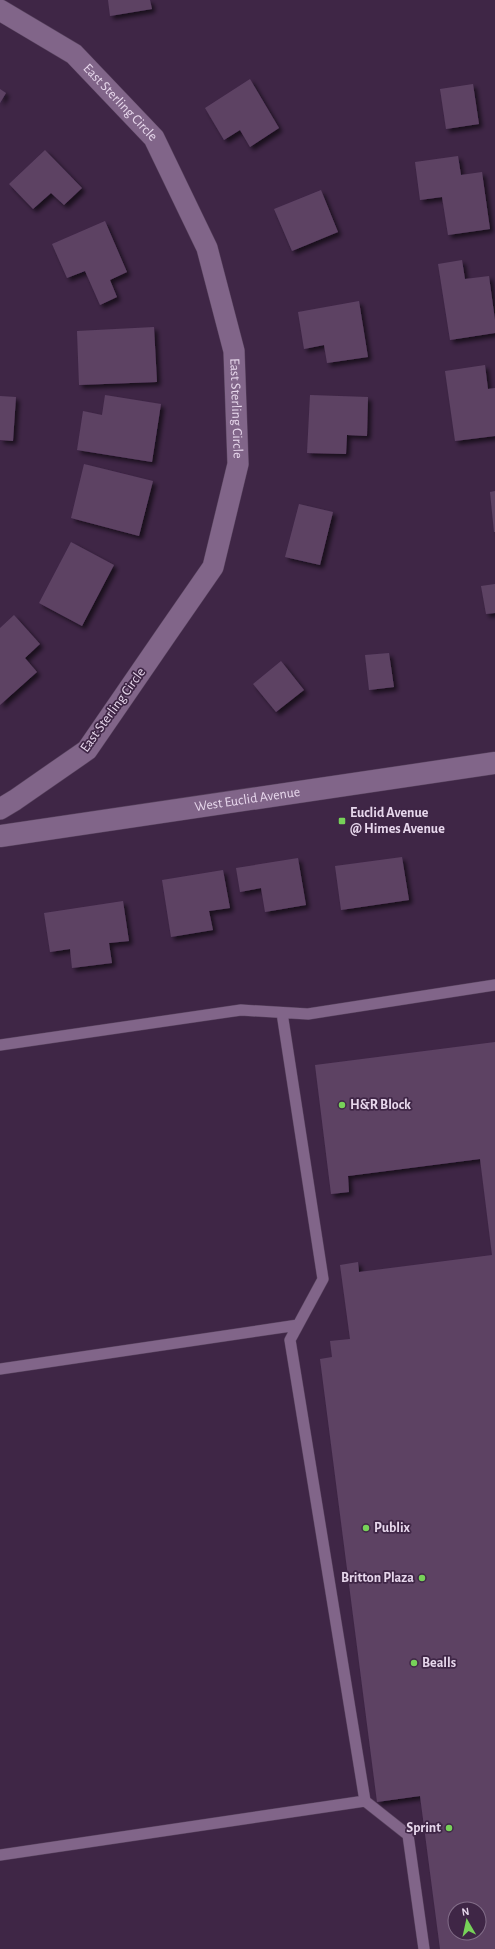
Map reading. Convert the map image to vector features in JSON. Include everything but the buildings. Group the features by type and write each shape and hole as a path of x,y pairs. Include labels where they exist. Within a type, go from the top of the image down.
{"street":[{"name":"East Sterling Circle","path":"0,10 74,54 154,138 207,248 234,351 238,464 213,567 191,600 87,750 15,800 0,808"},
{"name":"West Euclid Avenue","path":"0,836 495,762"}],"lane":[{"path":"0,1045 241,1010 308,1014 495,985"},
{"path":"282,1013 323,1279 290,1340 365,1801 408,1835 424,1949"},
{"path":"0,1369 298,1325"},
{"path":"0,1854 365,1801"}],"place":[{"name":"Euclid Avenue @ Himes Avenue","path":"342,821"},
{"name":"H&R Block","path":"342,1105"},
{"name":"Publix","path":"366,1528"},
{"name":"Britton Plaza","path":"422,1578"},
{"name":"Bealls","path":"414,1663"},
{"name":"Sprint","path":"449,1828"}]}
